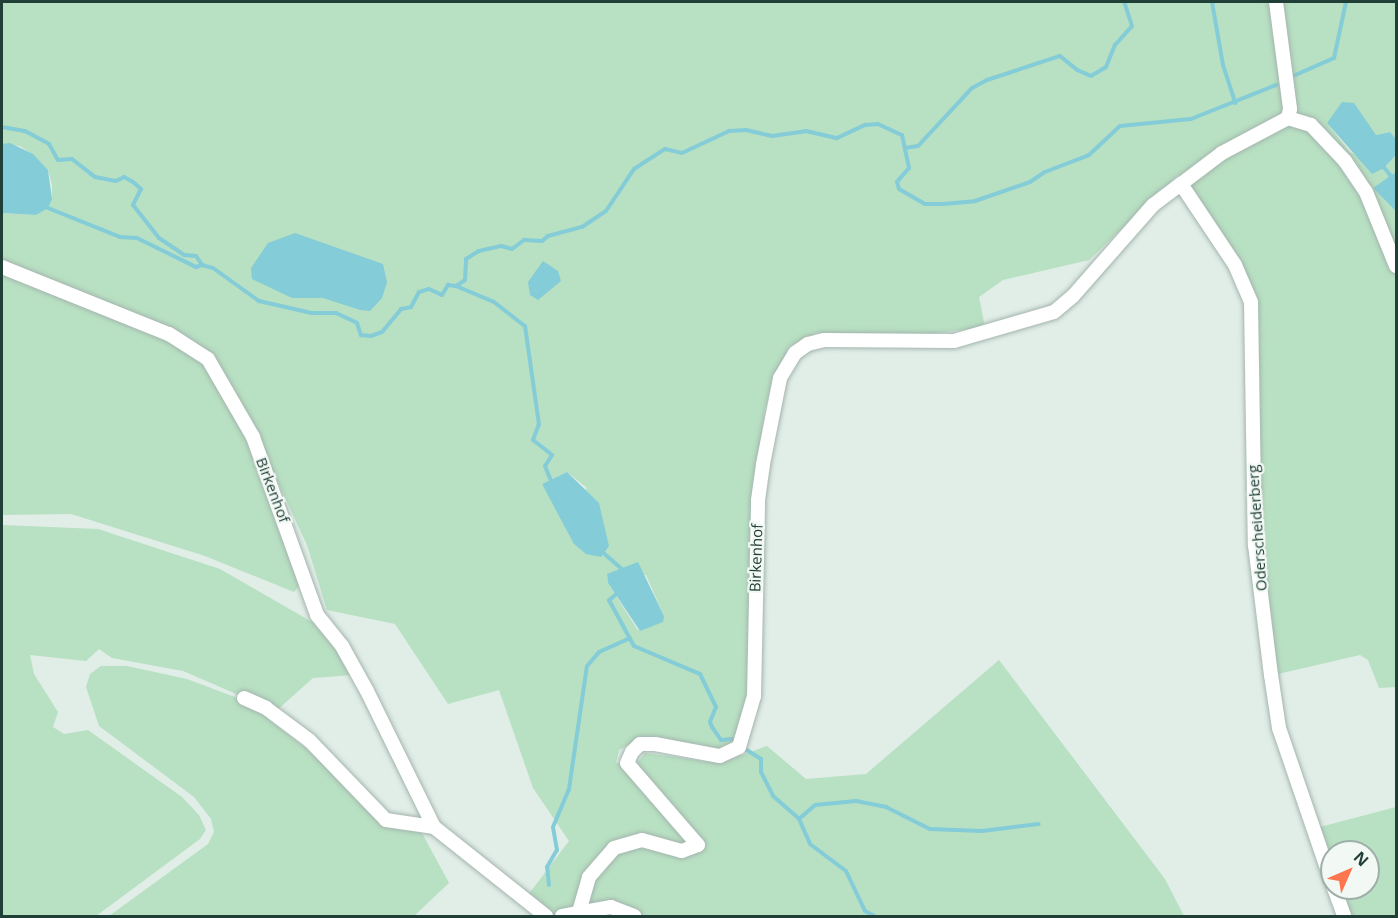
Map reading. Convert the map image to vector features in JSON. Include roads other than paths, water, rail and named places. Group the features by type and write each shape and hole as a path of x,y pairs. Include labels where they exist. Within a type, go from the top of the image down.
{"street":[{"path":"1276,2 1290,109 1288,118"},
{"path":"1181,184 1222,153 1288,118 1311,125 1345,161 1366,192 1396,266"},
{"name":"Birkenhof","path":"579,912 589,877 614,848 642,840 682,851 698,845 627,764 632,752 640,744 655,744 720,756 738,747 753,708 758,500 763,464 780,378 795,353 808,344 824,340 954,341 1044,315 1073,296 1153,205 1181,184"},
{"name":"Oderscheiderberg","path":"1181,184 1235,265 1251,302 1255,545 1271,675 1279,728 1320,848"},
{"name":"Birkenhof","path":"2,267 169,334 208,359 253,436 317,615 342,646 367,691 434,827 546,916"},
{"path":"244,698 266,708 309,740 386,820 434,827"},
{"path":"1338,900 1344,916"},
{"path":"562,916 611,906 634,916"}],"water":[{"path":"1342,102 1354,103 1376,135 1390,132 1396,139 1396,155 1384,168 1372,174 1327,123"},
{"path":"10,143 33,154 48,170 52,199 48,208 36,215 2,213 2,144"},
{"path":"1396,172 1396,211 1373,188"},
{"path":"295,233 383,264 387,282 382,298 370,311 360,310 323,298 292,298 252,279 251,268 268,243"},
{"path":"543,261 558,271 561,281 538,300 530,295 528,282"},
{"path":"567,472 599,503 609,546 601,557 586,554 574,544 542,484"},
{"path":"638,562 664,616 663,622 640,631 608,583 607,574"}],"waterway":[{"path":"905,148 918,146 972,88 987,80 1060,56 1077,70 1091,76 1106,67 1115,45 1132,26 1124,2"},
{"path":"1212,2 1223,65 1235,103"},
{"path":"1293,76 1334,58 1346,2"},
{"path":"2,127 25,131 49,144 58,160 72,159 95,177 116,181 124,177 133,182 141,189 133,205 159,238 184,255 196,256 202,265 213,268 259,301 312,313 336,313 357,323 361,335 371,336 382,332 401,309 411,307 419,292 429,289 442,295 448,285 456,286 465,280 466,259 479,251 501,246 512,249 524,240 542,241 548,236 582,227 606,211 634,169 665,149 682,153 729,131 746,130 772,136 806,131 837,138 865,125 878,124 902,135 909,168 897,182 899,189 925,204 943,204 975,201 1030,182 1045,172 1089,155 1120,126 1191,119 1276,85"},
{"path":"1381,164 1391,176 1389,180"},
{"path":"48,208 120,237 137,238 196,267 202,265"},
{"path":"456,286 494,302 525,326 539,424 533,440 552,455 545,466 551,481"},
{"path":"551,495 569,530"},
{"path":"600,550 623,570"},
{"path":"619,592 609,600 634,646 700,674 716,707 710,722 712,727 721,740 732,739"},
{"path":"549,885 547,867 557,850 553,827 569,789 587,666 599,652 630,638"},
{"path":"745,749 761,759 761,772 773,796 799,819 810,844 846,871 865,911 874,916"},
{"path":"799,819 815,805 856,801 886,807 930,829 982,831 1039,824"}]}
